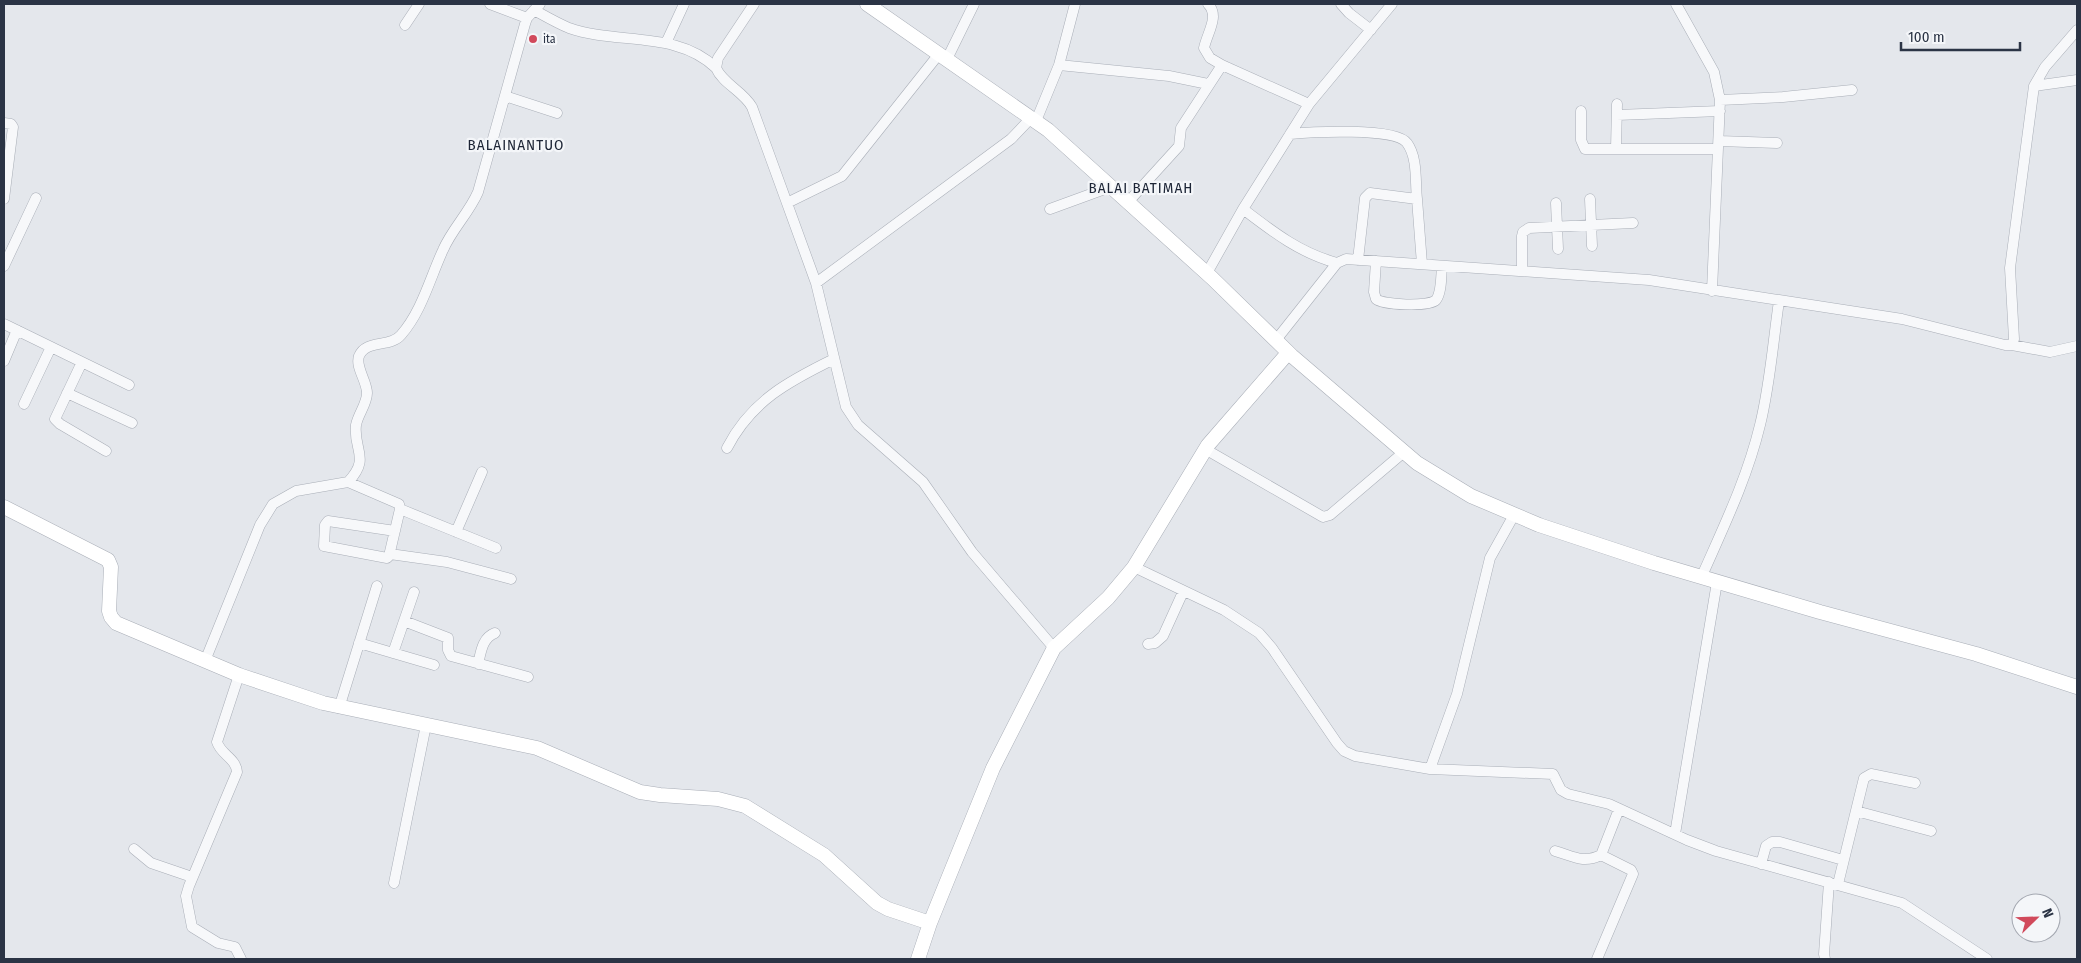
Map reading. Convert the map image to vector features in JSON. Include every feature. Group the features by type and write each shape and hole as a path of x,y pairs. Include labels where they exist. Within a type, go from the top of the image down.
{"street":[{"path":"405,24 419,4"},
{"path":"490,4 534,11 569,28 684,47 699,53 748,100 816,283 844,399 851,416 858,425 923,482 972,552 1054,648"},
{"path":"666,43 684,4"},
{"path":"716,68 718,58 754,4"},
{"path":"867,4 1033,119 1071,148 1206,273 1288,353 1417,463 1471,496 1514,515 1587,542 1701,578 1976,654 2077,687"},
{"path":"787,203 842,176 943,57 974,4"},
{"path":"816,283 1011,140 1033,119 1059,65 1074,4"},
{"path":"1208,4 1214,11 1214,17 1204,48 1210,58 1309,104"},
{"path":"1341,4 1350,14 1371,30"},
{"path":"1206,273 1243,209 1309,104 1392,4"},
{"path":"1676,4 1711,66 1718,85 1720,100 1712,291"},
{"path":"348,482 361,462 356,426 367,393 358,362 359,356 365,348 394,340 401,335 420,304 444,248 472,206 478,192 505,96 534,11"},
{"path":"2012,344 2014,339 2010,268 2034,86 2044,67 2077,30"},
{"path":"1059,65 1169,76 1208,84"},
{"path":"1129,201 1178,146 1181,128 1222,65"},
{"path":"2034,86 2077,80"},
{"path":"1720,100 1783,97 1852,90"},
{"path":"505,96 557,113"},
{"path":"1616,149 1617,110 1720,111"},
{"path":"1581,111 1582,146 1590,150 1777,143"},
{"path":"4,123 11,124 13,127 4,199"},
{"path":"1290,134 1331,131 1380,134 1402,138 1407,142 1414,158 1422,264"},
{"path":"1050,209 1113,186"},
{"path":"1358,260 1367,194 1417,199"},
{"path":"4,266 36,198"},
{"path":"1590,199 1592,246"},
{"path":"1556,203 1558,249"},
{"path":"1243,209 1290,243 1314,257 1337,264"},
{"path":"1522,271 1523,232 1529,228 1633,223"},
{"path":"1276,340 1337,264 1342,260 1358,260 1648,280 1902,319 2004,345 2012,344 2050,352 2077,346"},
{"path":"1376,261 1374,292 1376,299 1385,303 1428,304 1434,302 1438,296 1442,266"},
{"path":"1701,578 1741,487 1757,435 1762,413 1778,301"},
{"path":"4,324 129,385"},
{"path":"4,361 17,330"},
{"path":"24,404 51,347"},
{"path":"918,959 930,923 995,763 1054,648 1108,598 1134,567 1205,449 1288,353"},
{"path":"727,448 747,416 771,395 793,379 834,359"},
{"path":"82,362 55,417 57,422 106,451"},
{"path":"67,394 132,423"},
{"path":"1205,449 1323,517 1330,514 1404,452"},
{"path":"456,532 482,472"},
{"path":"206,662 260,525 273,504 296,491 348,482 396,501 399,504 400,509 390,554 387,558 325,547 323,545 327,521 395,531"},
{"path":"4,508 108,560 112,567 110,614 116,623 238,675 339,708 537,748 640,792 718,799 738,803 814,848 877,903 930,923"},
{"path":"400,509 496,548"},
{"path":"1430,768 1458,694 1490,558 1514,515"},
{"path":"390,554 447,562 511,579"},
{"path":"1134,567 1230,613 1259,633 1272,648 1337,744 1344,751 1355,756 1430,768 1553,774 1562,790 1568,794 1602,802 1716,851 1888,898 1908,906 1987,959"},
{"path":"1675,834 1717,582"},
{"path":"339,708 377,586"},
{"path":"393,653 414,592"},
{"path":"1148,644 1160,640 1164,636 1183,592"},
{"path":"404,621 445,635 448,638 448,650 451,656 528,677"},
{"path":"478,664 484,641 488,636 495,633"},
{"path":"359,643 434,665"},
{"path":"238,675 217,742 222,750 234,761 237,772 192,877 186,896 192,927 218,943 235,947 241,959"},
{"path":"394,883 426,725"},
{"path":"1825,959 1824,954 1833,883 1843,860 1866,776 1871,774 1915,783"},
{"path":"1556,851 1584,860 1601,855 1618,809"},
{"path":"1856,811 1931,831"},
{"path":"1761,864 1766,846 1772,842 1780,842 1843,860"},
{"path":"134,849 151,863 192,877"},
{"path":"1597,959 1632,874 1631,870 1601,855"}],"place":[{"name":"ita","path":"533,39"}],"district":[{"name":"BALAINANTUO","path":"516,145"},
{"name":"BALAI BATIMAH","path":"1141,188"}]}
